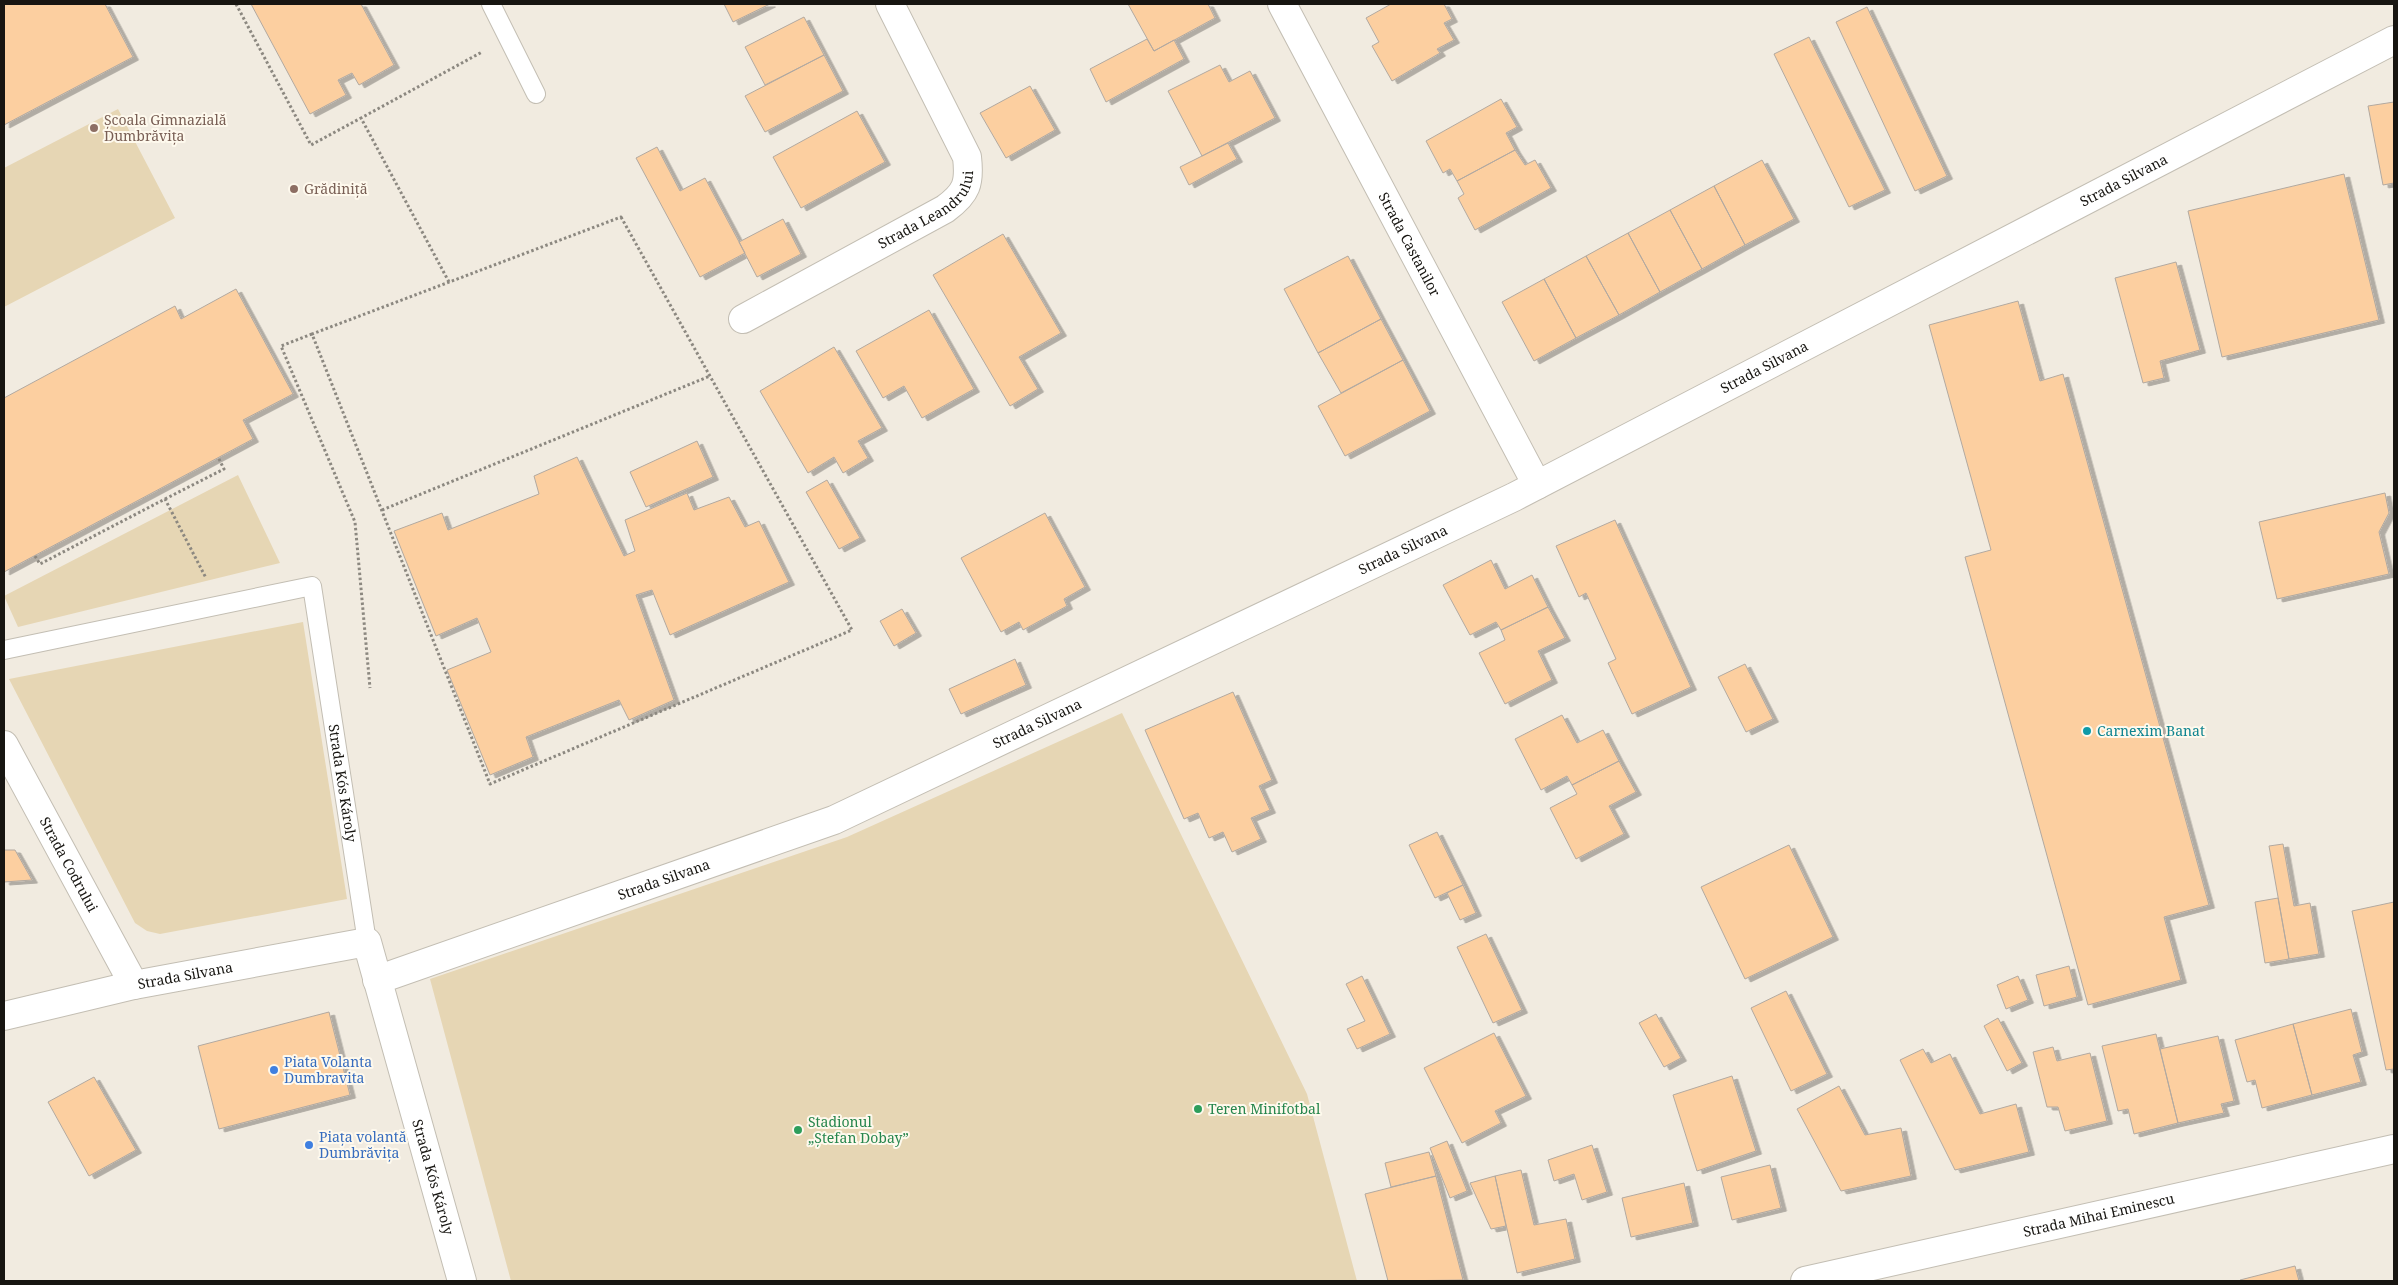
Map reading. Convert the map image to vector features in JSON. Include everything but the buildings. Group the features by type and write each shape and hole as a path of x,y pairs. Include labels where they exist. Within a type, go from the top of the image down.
{"street":[{"name":"Strada Leandrului","path":"743,319 945,209 960,198 969,179 967,157 890,4"},
{"name":"Strada Castanilor","path":"1282,4 1537,485"},
{"name":"Strada Silvana","path":"377,980 834,820 1537,485 2394,40"},
{"name":"Strada Codrului","path":"4,745 134,985"},
{"name":"Strada Silvana","path":"4,1016 134,985 367,942"},
{"name":"Strada Kós Károly","path":"367,942 462,1281"},
{"name":"Strada Mihai Eminescu","path":"1804,1281 2394,1148"}],"lane":[{"path":"491,4 536,94"},
{"name":"Strada Kós Károly","path":"4,650 312,586 367,942"}],"path":[{"path":"236,4 311,145 508,38"},
{"path":"361,118 449,282"},
{"path":"312,334 490,784 852,630 621,217 449,282 312,334 281,346 355,522 370,688"},
{"path":"382,510 710,376"},
{"path":"35,556 40,564 224,469 218,457"},
{"path":"165,499 220,605"}],"shaded area":[{"path":"118,109 175,218 4,307 4,168"},
{"path":"238,475 280,563 18,627 4,596"},
{"path":"303,622 347,899 160,934 147,931 135,923 9,679"},
{"name":"Stadionul „Ștefan Dobay”","path":"1122,713 1307,1094 1357,1281 511,1281 430,979 847,837"}],"place":[{"name":"Școala Gimnazială Dumbrăvița","path":"94,128"},
{"name":"Grădiniță","path":"294,189"},
{"name":"Carnexim Banat","path":"2087,731"},
{"name":"Piata Volanta Dumbravita","path":"274,1070"},
{"name":"Teren Minifotbal","path":"1198,1109"},
{"name":"Stadionul „Ștefan Dobay”","path":"798,1130"},
{"name":"Piața volantă Dumbrăvița","path":"309,1145"}]}
